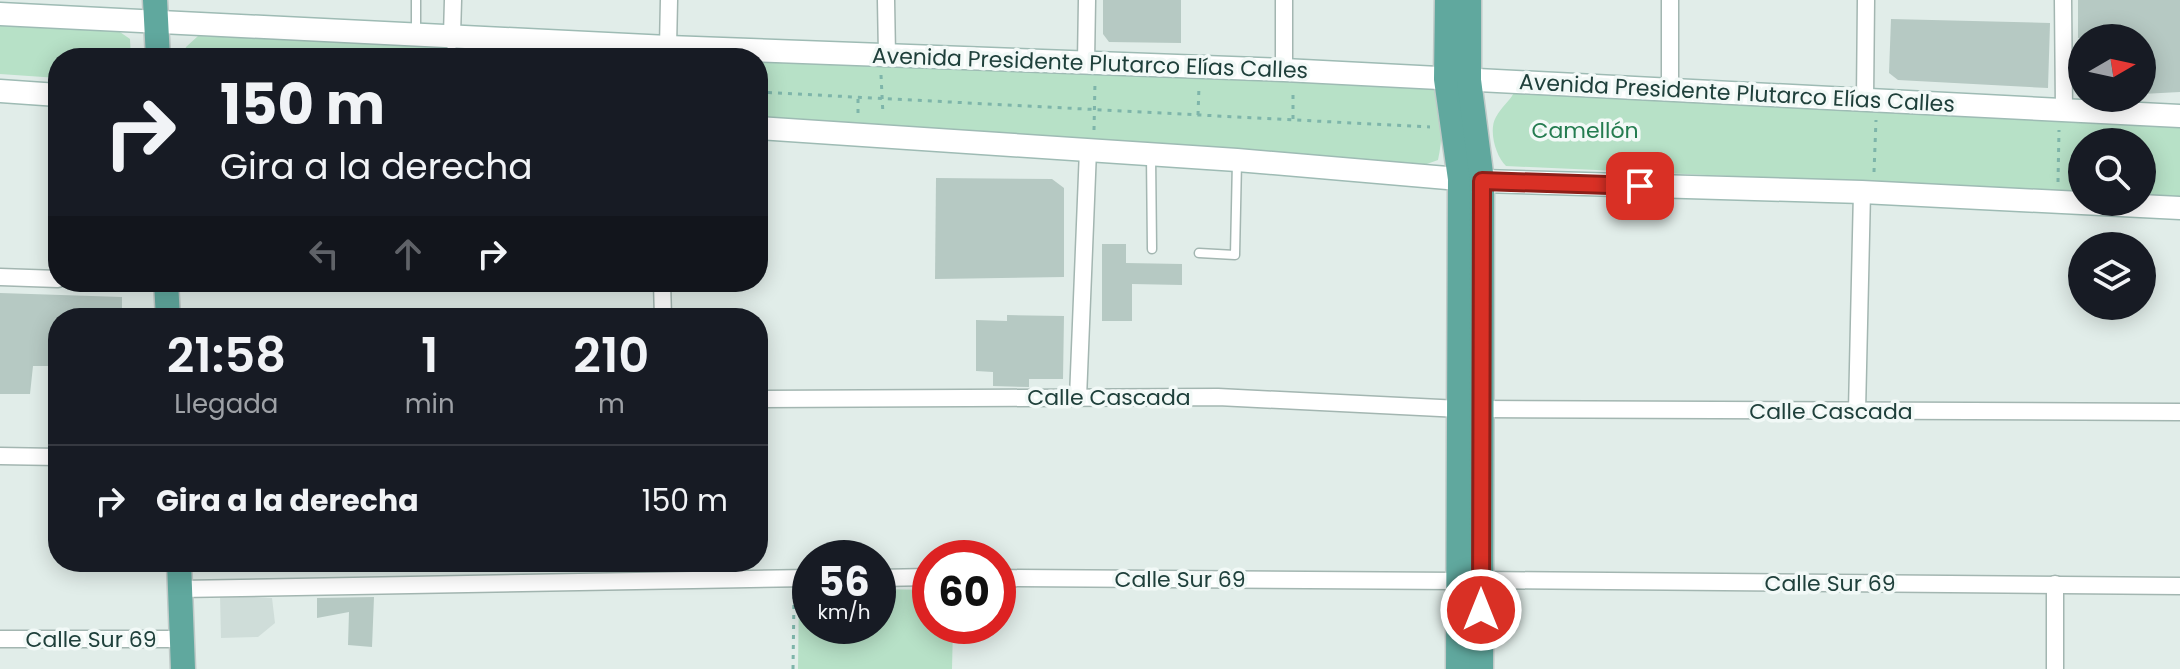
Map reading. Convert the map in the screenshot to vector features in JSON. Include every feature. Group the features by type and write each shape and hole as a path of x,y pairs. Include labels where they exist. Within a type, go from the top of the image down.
{"main road":[{"path":"1447,0 1471,180 1470,581 1481,669"},
{"path":"1458,79 1469,0"},
{"name":"Avenida Presidente Plutarco Elías Calles","path":"0,14 156,12 416,34 695,48"},
{"path":"156,12 158,48"},
{"name":"Avenida Presidente Plutarco Elías Calles","path":"768,51 1289,70 2180,116"},
{"path":"0,91 48,94"},
{"path":"768,129 1237,160 1471,180 1868,193 2180,208"},
{"path":"179,572 183,669"},
{"path":"1458,669 1470,581"}],"street":[{"path":"452,35 453,0"},
{"path":"668,47 669,0"},
{"path":"884,55 886,0"},
{"path":"1087,0 1090,62"},
{"path":"1284,0 1289,70"},
{"path":"1670,0 1670,89"},
{"path":"1866,0 1871,100"},
{"path":"2062,110 2063,0"},
{"path":"1078,398 1090,150"},
{"path":"1857,411 1868,193"},
{"path":"0,277 48,279"},
{"name":"Calle Cascada","path":"768,399 1218,397 1470,409 2180,412"},
{"path":"0,456 48,457"},
{"path":"180,589 792,578"},
{"name":"Calle Sur 69","path":"1016,578 2180,586"},
{"path":"2055,584 2055,669"},
{"name":"Calle Sur 69","path":"0,639 181,639"}],"lane":[{"path":"416,0 416,34"},
{"path":"451,48 452,35"},
{"path":"1151,154 1152,249"},
{"path":"1199,253 1235,255 1237,160"}],"path":[{"path":"883,137 884,55"},
{"path":"1090,62 1095,110 1090,150"},
{"path":"1198,116 1199,67"},
{"path":"1289,70 1292,120"},
{"path":"768,93 1438,128"},
{"path":"1868,193 1871,100"},
{"path":"2057,202 2062,110"},
{"path":"793,669 795,644"}],"shaded area":[{"path":"220,595 272,598 275,623 258,637 221,638"}],"green space":[{"path":"0,21 117,30 130,39 130,48 48,48 48,77 0,74"},
{"path":"198,36 519,48 186,48"},
{"path":"768,57 1428,82 1438,99 1442,120 1441,141 1438,160 1424,165 768,124"},
{"name":"Camellón","path":"1515,91 2180,122 2180,197 2156,196 2156,128 2068,128 2068,191 1506,166 1496,150 1493,129 1498,113"},
{"path":"896,589 912,590 912,644 953,644 952,669 798,669 798,644 896,644"}],"building":[{"path":"1103,0 1181,0 1181,43 1109,42 1103,34"},
{"path":"2078,0 2180,0 2180,92 2156,93 2156,24 2078,24"},
{"path":"1891,19 2050,23 2048,88 1898,80 1889,73"},
{"path":"936,178 1052,179 1064,188 1064,277 935,279"},
{"path":"1102,244 1126,244 1126,263 1182,264 1182,285 1132,284 1132,321 1102,321"},
{"path":"0,293 122,297 122,308 48,308 48,366 33,366 30,394 0,394"},
{"path":"1007,315 1064,316 1063,379 1029,379 1029,387 993,386 993,372 976,371 976,320 1007,321"},
{"path":"374,597 372,647 348,645 349,612 317,618 317,598"}],"route":[{"path":"1481,610 1482,181 1640,186"}]}
